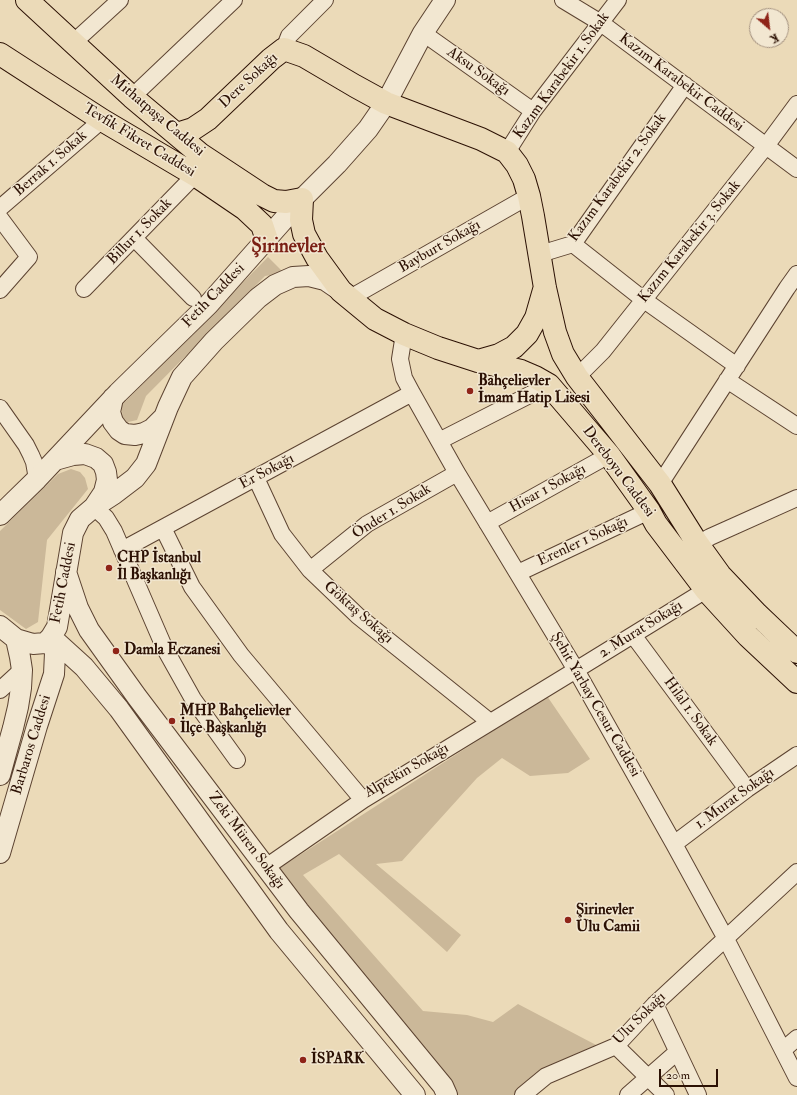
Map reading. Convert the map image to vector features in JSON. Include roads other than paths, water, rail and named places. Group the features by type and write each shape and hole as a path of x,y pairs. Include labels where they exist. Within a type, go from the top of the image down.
{"main road":[{"name":"Mithatpaşa Caddesi","path":"27,0 132,97 200,154 274,201 286,202 302,199"},
{"name":"Dere Sokağı","path":"177,134 193,129 208,119 271,59 284,49 304,56 386,103"},
{"name":"Tevfik Fikret Caddesi","path":"0,55 102,120 195,174 246,209 262,225 267,240"},
{"name":"Dereboyu Caddesi","path":"386,103 481,139 507,152 517,165 529,196 545,288 555,332 563,354 578,377 660,484 706,590 748,636 797,682"},
{"name":"Dereboyu Caddesi","path":"302,199 304,234 317,258 346,295 374,319 404,334 438,348 478,361 520,371 549,385 609,455 649,511 656,524 720,575 757,614 797,652"},
{"path":"478,361 498,355 514,347 527,334 536,318 545,288"}],"street":[{"path":"73,43 120,0"},
{"path":"132,97 234,0"},
{"path":"284,49 289,36 325,0"},
{"name":"Fetih Caddesi","path":"0,515 37,479 113,398 208,305 302,199 363,135 386,103 422,33 445,0"},
{"name":"Kazım Karabekir Caddesi","path":"563,0 601,23 797,169"},
{"name":"Kazım Karabekir 1. Sokak","path":"507,152 534,111 618,0"},
{"name":"Aksu Sokağı","path":"422,33 534,111"},
{"name":"Kazım Karabekir 2. Sokak","path":"540,254 573,244 684,86"},
{"name":"Kazım Karabekir 3. Sokak","path":"578,377 603,351 644,300 766,146 797,104"},
{"name":"Berrak 1. Sokak","path":"0,208 102,120"},
{"name":"Billur 1. Sokak","path":"84,289 195,174"},
{"name":"Bayburt Sokağı","path":"346,295 529,196"},
{"path":"0,218 29,257 0,290"},
{"path":"134,238 193,298"},
{"path":"573,244 644,300 736,366"},
{"path":"660,484 736,366 792,292 797,274"},
{"name":"Fetih Caddesi","path":"0,626 16,639 33,644 45,642 51,637 57,627 73,533 80,520 94,507 135,478 146,464 164,417 182,377 214,341 258,298 275,285 293,277 310,276 325,280 346,295"},
{"name":"Şehit Yarbay Cesur Caddesi","path":"404,334 400,359 404,378 457,473 576,670 674,844 726,939 797,1078"},
{"path":"727,380 797,426"},
{"path":"439,441 549,385"},
{"name":"Er Sokağı","path":"122,550 412,393"},
{"path":"113,398 110,412 113,422 119,430 125,434 134,435 144,433 152,429 164,417"},
{"path":"0,408 26,445 34,462 37,479"},
{"path":"55,460 73,455 85,454 96,458 103,464 107,480 104,492 94,507 106,518 114,531 169,655 193,699 238,760"},
{"name":"Hisar 1 Sokağı","path":"488,523 609,455"},
{"name":"Önder 1. Sokak","path":"310,570 367,524 457,473"},
{"name":"Göktaş Sokağı","path":"256,478 282,534 310,570 358,616 490,722"},
{"path":"689,549 710,536 797,498"},
{"name":"Erenler 1 Sokağı","path":"518,573 649,511"},
{"name":"Alptekin Sokağı","path":"163,528 192,587 241,655 363,800 576,670"},
{"name":"Zeki Müren Sokağı","path":"66,572 78,608 89,630 137,697 299,911 443,1086 447,1095"},
{"name":"2. Murat Sokağı","path":"576,670 706,590"},
{"name":"Hilal 1. Sokak","path":"633,635 747,789"},
{"name":"Zeki Müren Sokağı","path":"51,637 84,667 119,710 279,931 415,1095"},
{"name":"Barbaros Caddesi","path":"0,853 37,726 54,674 55,654 51,637"},
{"name":"Barbaros Caddesi","path":"0,775 18,707 22,670 16,639"},
{"path":"0,690 22,670"},
{"name":"1. Murat Sokağı","path":"674,844 747,789 797,755"},
{"path":"266,867 363,800"},
{"name":"Ulu Sokağı","path":"523,1095 546,1076 616,1046 655,1004 797,872"},
{"path":"655,1004 698,1095"},
{"path":"783,1050 797,1038"},
{"path":"616,1046 666,1095"},
{"path":"628,1095 677,1052"}],"place":[{"name":"Bahçelievler İmam Hatip Lisesi","path":"470,391"},
{"name":"CHP İstanbul İl Başkanlığı","path":"109,568"},
{"name":"Damla Eczanesi","path":"116,651"},
{"name":"MHP Bahçelievler İlçe Başkanlığı","path":"172,721"},
{"name":"Şirinevler Ulu Camii","path":"568,920"},
{"name":"İSPARK","path":"303,1060"}],"district":[{"name":"Şirinevler","path":"288,248"}]}
